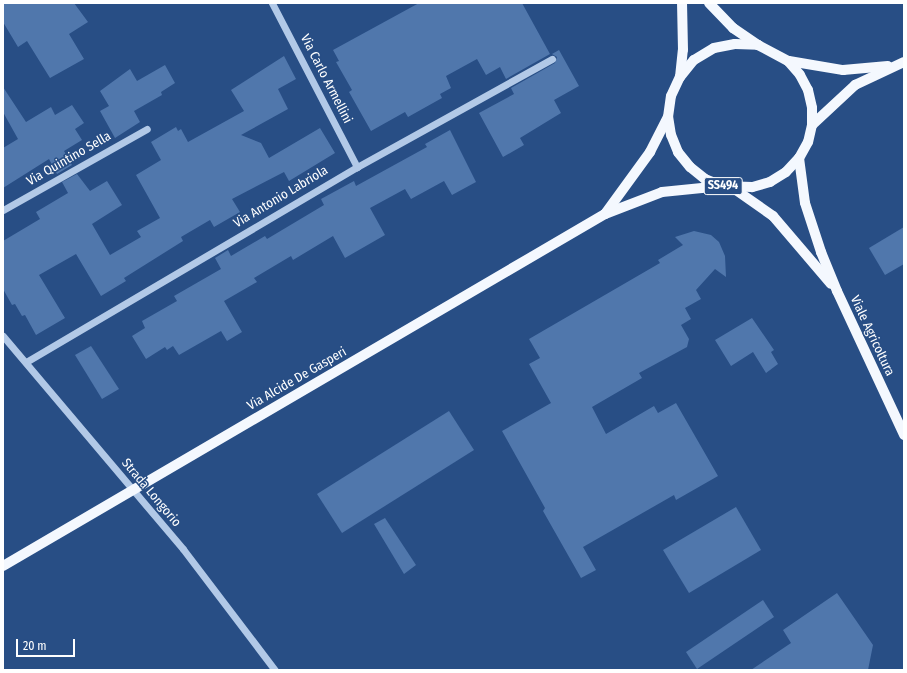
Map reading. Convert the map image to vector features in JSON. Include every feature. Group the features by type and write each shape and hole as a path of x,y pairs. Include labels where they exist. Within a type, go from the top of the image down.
{"main road":[{"name":"Viale Agricoltura","path":"680,77 683,50 682,3"},
{"name":"Viale Agricoltura","path":"709,3 733,28 758,45 788,61 800,74 808,90 812,108 812,125 808,142 799,158 786,172 770,182 752,187 733,188 722,186 705,179 690,167 673,141 668,117 671,96 680,77 694,60 714,48 735,44 758,45"},
{"path":"788,61 843,70 892,66"},
{"path":"812,125 855,85 892,66 904,62"},
{"name":"Via Alcide De Gasperi","path":"605,214 650,152 668,117"},
{"name":"Viale Agricoltura","path":"799,158 805,203 837,291 904,435"},
{"name":"Via Alcide De Gasperi","path":"3,566 605,214 662,192 722,186"},
{"name":"Viale Agricoltura","path":"733,188 773,216 837,291"}],"street":[{"name":"Via Carlo Armellini","path":"272,3 357,166"},
{"name":"Via Antonio Labriola","path":"26,362 357,166 552,59"},
{"name":"Via Quintino Sella","path":"3,210 147,129"},
{"name":"Strada Longorio","path":"3,336 183,549 275,670"}],"building":[{"path":"3,3 74,3 88,22 69,34 84,59 50,78 27,41 18,47 3,22"},
{"path":"419,3 522,3 550,54 506,79 500,67 486,75 477,59 446,76 451,88 440,94 442,98 408,117 405,112 371,131 349,92 352,90 336,62 339,61 333,50"},
{"path":"559,50 579,86 554,100 561,113 520,138 524,145 503,157 479,113 514,94 511,88 555,63 557,57 552,54"},
{"path":"284,56 296,79 278,89 288,109 241,135 261,143 269,158 320,128 335,153 289,181 284,172 232,199 240,212 214,227 210,220 181,237 183,241 124,278 126,281 101,296 76,254 39,275 65,318 36,335 25,315 22,316 15,304 12,305 3,289 3,241 40,219 36,212 68,193 62,182 77,174 90,191 107,181 122,205 92,224 110,255 141,237 137,231 160,218 136,175 161,160 151,142 176,127 178,131 181,129 188,142 244,111 231,90"},
{"path":"165,65 175,83 161,92 162,95 134,111 140,122 115,138 100,111 109,106 100,91 130,69 137,81"},
{"path":"3,87 26,122 51,107 55,115 72,105 84,123 75,129 82,140 64,151 72,165 57,174 49,159 3,188 3,148 18,139 3,112"},
{"path":"450,130 476,182 452,195 444,181 411,199 405,189 370,208 385,235 345,258 333,236 293,260 291,256 254,278 257,282 224,301 242,332 227,341 221,331 179,355 173,346 167,350 165,347 146,359 132,336 145,328 142,321 177,301 174,296 221,269 215,258 228,250 231,256 265,236 267,239 324,205 321,199 354,181 356,186 427,147 425,144"},
{"path":"904,227 904,264 885,275 869,248"},
{"path":"694,231 711,235 719,242 725,256 726,277 715,269 696,290 701,299 685,308 691,319 681,325 689,339 687,347 639,373 642,378 592,407 606,434 654,406 658,413 676,403 718,476 676,500 674,495 583,547 596,570 581,578 543,511 545,508 502,431 551,403 529,364 540,358 529,339 660,263 658,260 683,245 675,237"},
{"path":"752,318 774,350 771,352 778,364 766,373 753,352 731,366 715,340"},
{"path":"91,346 119,389 102,399 75,355"},
{"path":"449,411 474,450 342,533 317,494"},
{"path":"736,507 761,550 689,593 663,550"},
{"path":"385,518 416,565 404,574 374,524"},
{"path":"837,593 873,645 868,670 751,670 791,643 783,630"},
{"path":"763,600 774,617 697,669 686,652"}]}
